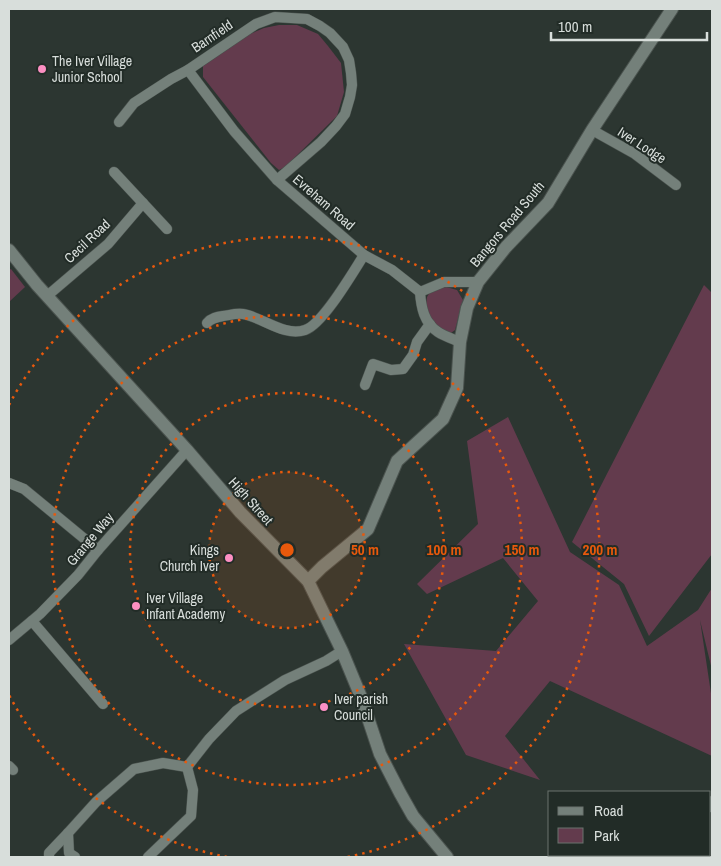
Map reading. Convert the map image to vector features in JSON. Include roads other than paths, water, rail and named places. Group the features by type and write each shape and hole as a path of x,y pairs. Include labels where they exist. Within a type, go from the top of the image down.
{"main road":[{"name":"Bangors Road South","path":"308,581 368,529 396,461 443,418 457,388 460,342 467,308 478,282 506,247 548,203 592,130 672,9"},
{"name":"High Street","path":"9,250 47,296 187,450 240,512 308,581 362,697 380,754 389,772 414,816 447,857"}],"street":[{"name":"Barnfield","path":"119,122 134,103 171,78 188,70 256,24 276,17 307,19 330,33 343,47 348,60 352,85 345,114 336,126 321,142 277,180"},
{"name":"Evreham Road","path":"188,70 234,130 277,180 364,255 392,270 420,292"},
{"name":"Iver Lodge","path":"592,130 635,154 676,185"},
{"path":"114,172 167,229"},
{"name":"Cecil Road","path":"47,296 108,244 143,203"},
{"path":"207,323 210,319 218,317 243,314 286,330 306,330 332,304 364,255"},
{"path":"460,342 437,332 426,320 421,304 420,292 444,282 478,282"},
{"path":"364,385 373,364 391,370 402,369 412,355 417,342 430,324"},
{"name":"Grange Way","path":"9,640 32,621 78,575 187,450"},
{"path":"9,483 24,489 98,550"},
{"path":"32,621 103,704"},
{"path":"187,768 209,739 236,711 285,680 326,661 342,651"},
{"path":"49,857 49,853 96,802 134,769 163,763 187,768"},
{"path":"148,857 191,816 193,790 187,768"},
{"path":"68,833 70,852 75,857"}],"place":[{"name":"The Iver Village Junior School","path":"42,69"},
{"name":"Kings Church Iver","path":"229,558"},
{"name":"Iver Village Infant Academy","path":"136,606"},
{"name":"Iver parish Council","path":"324,707"}]}
